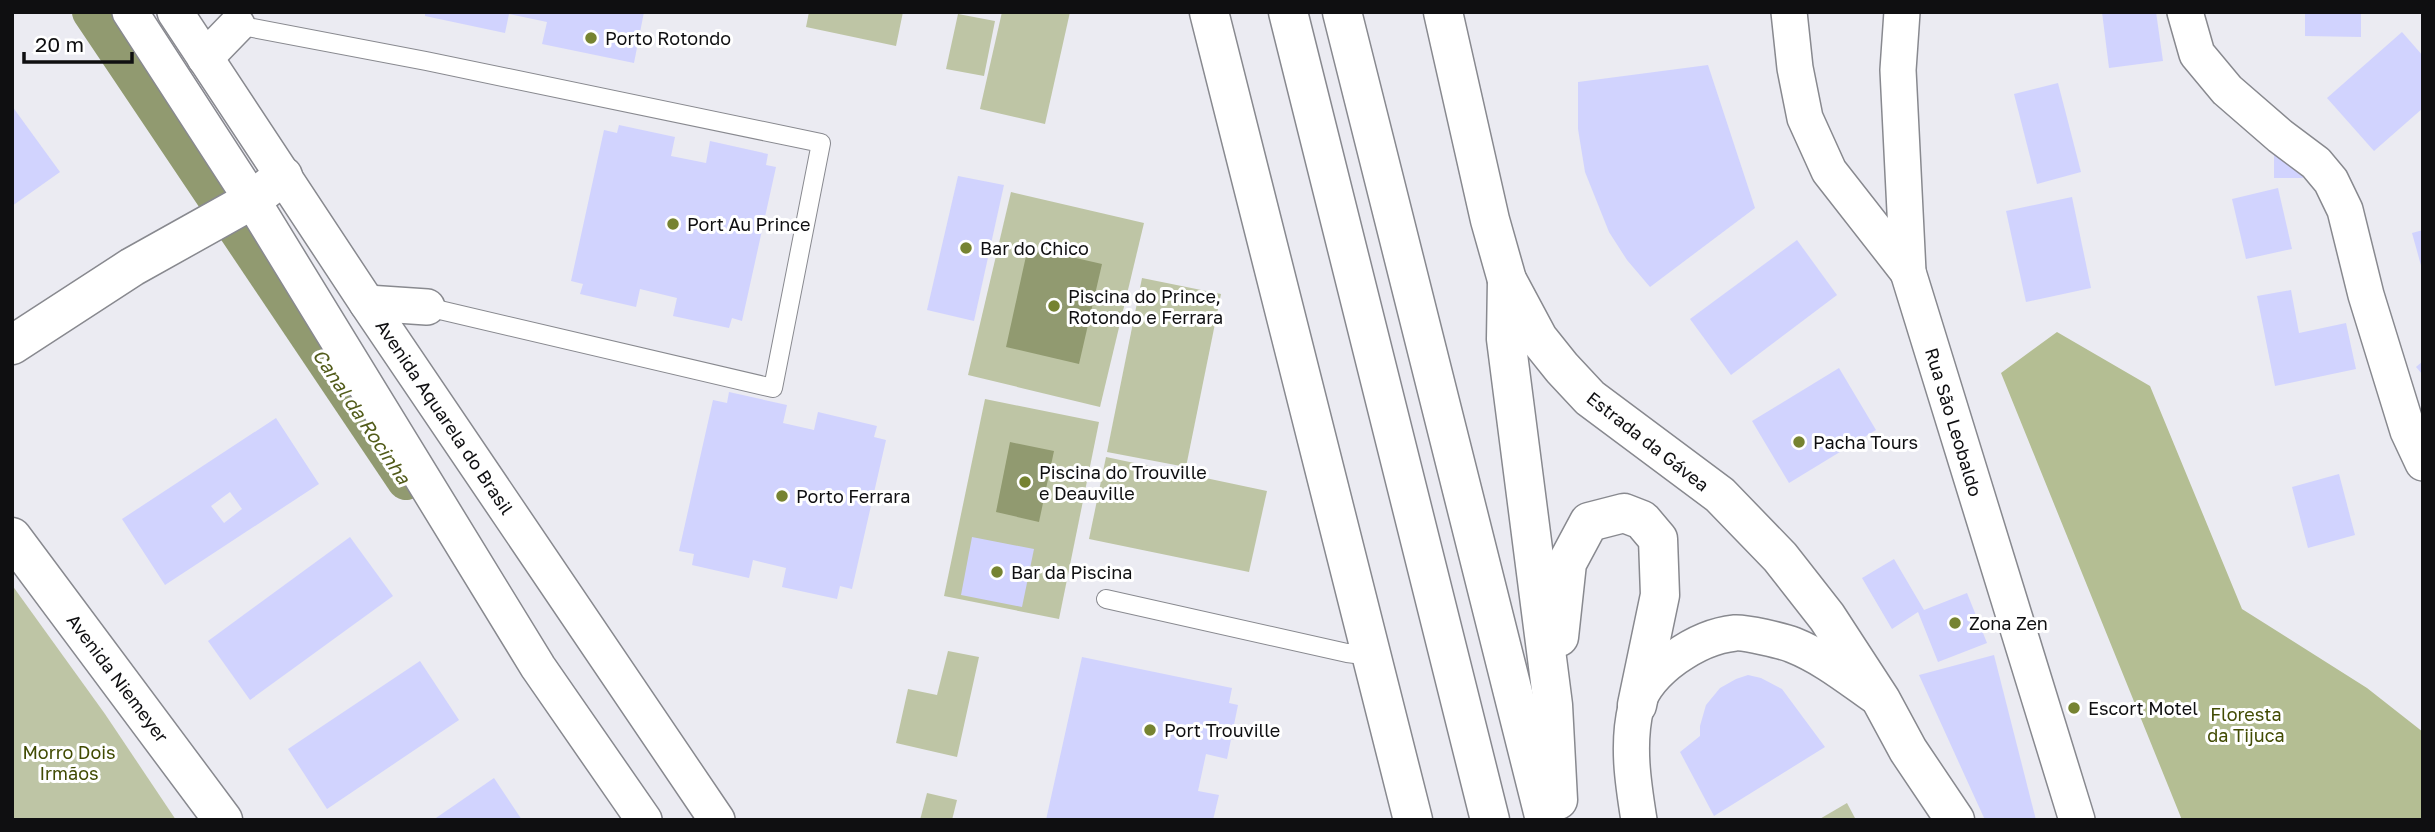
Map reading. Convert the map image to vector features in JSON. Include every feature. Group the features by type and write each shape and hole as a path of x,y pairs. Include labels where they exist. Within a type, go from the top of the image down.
{"main road":[{"path":"1209,12 1413,820"},
{"path":"1287,12 1490,820"},
{"path":"1342,12 1545,820"},
{"name":"Estrada da Gávea","path":"1443,12 1490,220 1507,280 1538,338 1590,398 1720,495 1780,556 1827,617 1881,700 1908,750 1955,820"},
{"path":"12,345 132,267 240,207 282,176"},
{"path":"1507,280 1506,339 1553,705 1559,820"},
{"path":"1553,705 1567,564 1589,522 1624,513 1642,520 1658,538 1660,595 1637,705"},
{"name":"Avenida Niemeyer","path":"12,537 223,820"}],"street":[{"path":"130,12 240,207 538,667 644,820"},
{"name":"Avenida Aquarela do Brasil","path":"175,12 367,303 717,820"},
{"path":"1789,12 1795,68 1805,118 1829,171 1908,272"},
{"name":"Rua São Leobaldo","path":"1902,12 1898,71 1908,272 2077,820"},
{"path":"2185,12 2197,54 2227,90 2316,163 2331,181 2345,210 2366,295 2407,431 2423,463"},
{"path":"205,58 237,25"},
{"path":"367,303 427,307"},
{"path":"1639,820 1633,780 1632,740 1637,705 1655,676 1671,658 1701,643 1736,633 1789,644 1823,658 1881,700"}],"lane":[{"path":"237,25 821,142 773,388 427,307"},
{"path":"1105,599 1371,656"}],"green space":[{"path":"809,12 903,12 896,46 806,27"},
{"path":"1002,12 1070,12 1045,124 980,109"},
{"path":"958,14 995,21 984,76 946,69"},
{"path":"1011,192 1144,223 1100,407 968,375"},
{"path":"1142,278 1221,294 1186,467 1107,452"},
{"name":"Floresta da Tijuca","path":"2057,332 2150,386 2242,609 2367,688 2423,732 2423,820 2182,820 2001,373"},
{"path":"985,399 1099,422 1059,619 944,596"},
{"path":"1106,457 1267,491 1249,572 1089,539"},
{"name":"Morro Dois Irmãos","path":"12,585 105,714 176,820 12,820"},
{"path":"948,651 979,657 957,757 896,743 908,689 937,695"},
{"path":"927,793 957,800 952,820 920,820"},
{"path":"1847,803 1856,820 1818,820"}],"shaded area":[{"name":"Piscina do Prince, Rotondo e Ferrara","path":"1028,247 1102,264 1079,364 1006,347"},
{"name":"Piscina do Trouville e Deauville","path":"1010,442 1054,451 1039,522 996,512"}],"building":[{"name":"Porto Rotondo","path":"425,12 644,12 634,63 542,44 547,22 509,14 505,33 425,16"},
{"path":"2102,12 2156,12 2163,61 2109,68"},
{"path":"2305,12 2361,12 2361,37 2305,36"},
{"path":"2402,32 2423,56 2423,108 2374,151 2327,98"},
{"path":"1708,65 1755,208 1650,287 1627,260 1609,232 1585,172 1578,129 1578,82"},
{"path":"2058,83 2081,172 2037,184 2014,94"},
{"path":"12,106 60,172 12,206"},
{"name":"Port Au Prince","path":"619,125 675,137 671,156 706,163 710,141 768,154 766,165 776,167 742,321 732,318 729,328 673,316 677,298 640,289 636,307 580,294 583,284 571,281 604,130 617,133"},
{"path":"2303,154 2303,178 2274,178 2274,155"},
{"name":"Bar do Chico","path":"958,176 1004,185 974,321 927,310"},
{"path":"2278,188 2292,249 2246,259 2232,199"},
{"path":"2072,197 2091,288 2026,302 2006,211"},
{"path":"2423,230 2423,269 2422,269 2412,233"},
{"path":"1797,240 1837,295 1731,375 1690,319"},
{"path":"2291,290 2299,333 2346,323 2356,369 2275,386 2257,296"},
{"path":"2423,361 2423,375 2416,367"},
{"path":"1839,368 1876,430 1789,483 1752,421"},
{"name":"Porto Ferrara","path":"729,392 787,405 783,423 814,430 818,412 877,426 874,437 886,440 852,589 840,586 837,599 782,587 786,568 753,560 749,578 692,565 694,554 679,551 713,400 727,403"},
{"path":"276,418 319,484 165,585 122,519","holes":["230,492 242,509 224,523 211,506"]},
{"path":"2339,474 2355,535 2308,548 2292,487"},
{"path":"350,537 393,596 250,700 208,641"},
{"name":"Bar da Piscina","path":"972,537 1034,549 1022,607 961,595"},
{"path":"1894,559 1924,610 1967,593 1987,643 1938,662 1918,612 1892,629 1862,578"},
{"path":"1994,655 2036,820 1985,820 1919,675"},
{"name":"Port Trouville","path":"1082,657 1232,688 1229,703 1238,705 1227,759 1206,754 1198,791 1219,795 1213,820 1046,820"},
{"path":"420,661 459,720 327,809 288,749"},
{"path":"1748,675 1761,678 1782,689 1825,747 1714,816 1680,752 1700,736 1706,705 1720,688"},
{"path":"494,778 522,820 433,820"}],"waterway":[{"name":"Canal da Rocinha","path":"91,12 406,481"}],"place":[{"name":"Porto Rotondo","path":"591,38"},
{"name":"Port Au Prince","path":"673,224"},
{"name":"Bar do Chico","path":"966,248"},
{"name":"Piscina do Prince, Rotondo e Ferrara","path":"1054,306"},
{"name":"Pacha Tours","path":"1799,442"},
{"name":"Piscina do Trouville e Deauville","path":"1025,482"},
{"name":"Porto Ferrara","path":"782,496"},
{"name":"Bar da Piscina","path":"997,572"},
{"name":"Zona Zen","path":"1955,623"},
{"name":"Escort Motel","path":"2074,708"},
{"name":"Port Trouville","path":"1150,730"}]}
